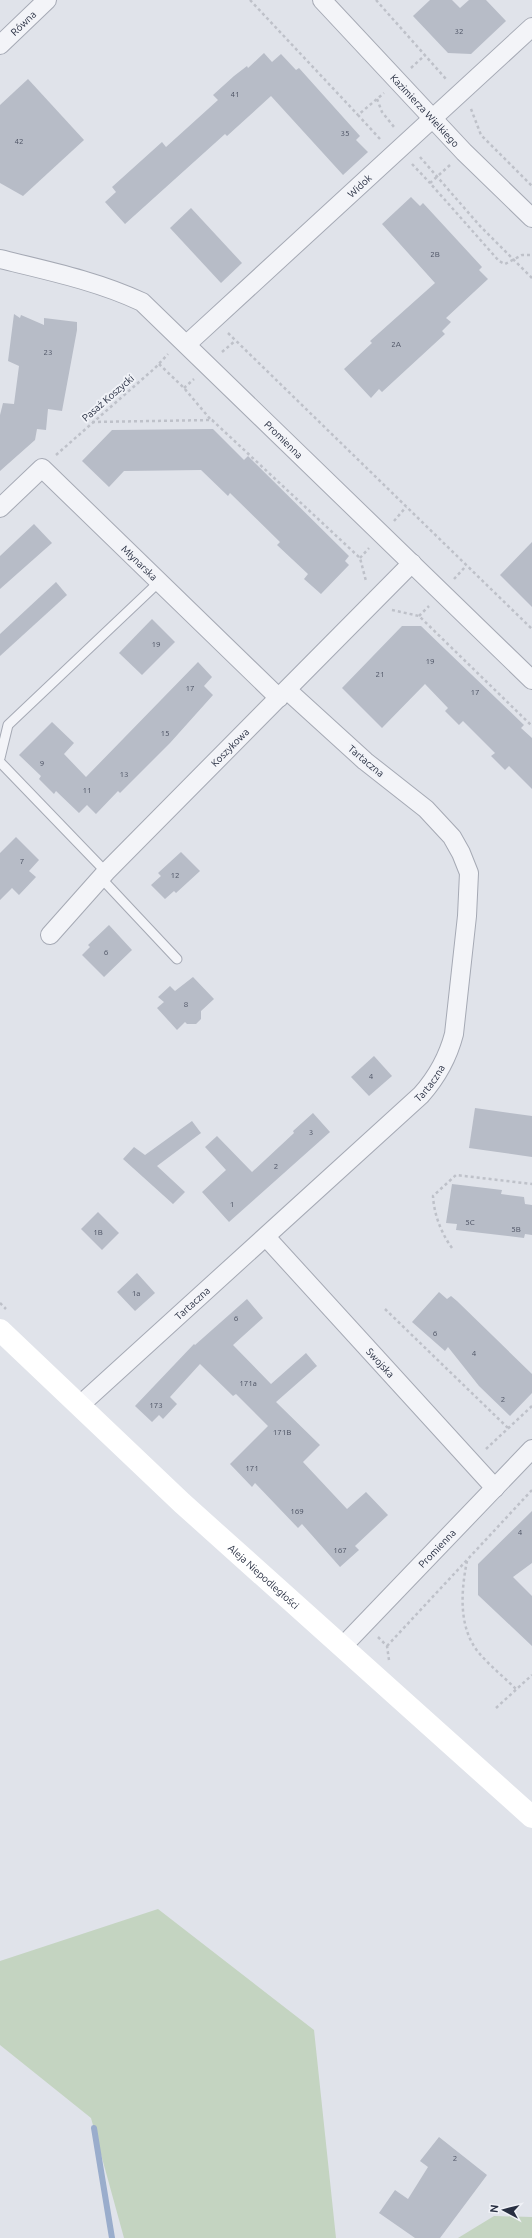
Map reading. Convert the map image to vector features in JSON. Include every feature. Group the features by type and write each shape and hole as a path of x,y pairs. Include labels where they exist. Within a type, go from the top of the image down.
{"street":[{"name":"Równa","path":"0,45 47,0"},
{"name":"Kazimierza Wielkiego","path":"322,0 464,152 532,218"},
{"name":"Widok","path":"184,341 214,319 532,27"},
{"name":"Promienna","path":"0,259 66,274 113,289 142,302 184,341 532,680"},
{"path":"0,508 42,468"},
{"name":"Młynarska","path":"42,468 159,582 283,694"},
{"name":"Koszykowa","path":"50,935 104,875 412,563"},
{"name":"Tartaczna","path":"79,1406 421,1094 438,1072 446,1057 454,1034 467,916 469,880 469,873 461,854 440,823 426,809 283,694"},
{"name":"Swojska","path":"266,1237 495,1488"},
{"name":"Aleja Niepodległości","path":"0,1330 79,1406 342,1647 532,1817"},
{"name":"Promienna","path":"342,1647 532,1449"}],"lane":[{"path":"0,758 8,725 159,582"},
{"path":"0,762 104,875 177,959"}],"path":[{"path":"250,0 358,115"},
{"path":"376,0 471,109 481,135 532,186"},
{"path":"377,99 382,112 406,142 438,176 480,226 532,278"},
{"path":"481,135 430,183 499,261 505,264 522,256 532,254"},
{"path":"214,319 532,629"},
{"name":"Pasaż Koszycki","path":"42,468 184,341"},
{"path":"159,364 184,388 212,420 360,558 367,585 389,610 420,616 532,726"},
{"path":"92,422 212,420"},
{"path":"452,1248 444,1237 434,1207 434,1196 456,1175 532,1184"},
{"path":"385,1310 509,1429"},
{"path":"387,1646 532,1490"},
{"path":"467,1560 463,1578 462,1607 466,1632 479,1652 517,1690"},
{"path":"496,1708 532,1675"}],"green space":[{"path":"158,1909 314,2030 336,2238 124,2238 91,2118 0,2045 0,1961"},
{"path":"494,2216 532,2217 532,2238 458,2238"}],"building":[{"path":"430,0 452,0 460,8 469,0 486,0 506,21 471,54 448,53 413,16"},
{"path":"264,53 272,62 281,54 296,70 299,68 360,136 356,140 368,152 343,175 271,96 227,136 225,134 125,224 105,202 116,192 112,187 162,142 166,147 218,100 213,95 247,66 248,68"},
{"path":"28,79 84,140 23,196 0,183 0,105"},
{"path":"411,197 420,206 423,203 482,267 479,270 488,279 446,318 451,322 442,331 445,334 382,392 379,389 371,398 344,369 372,343 370,341 435,283 382,224"},
{"path":"191,208 242,263 221,283 170,228"},
{"path":"14,314 20,318 21,315 44,325 44,318 77,322 77,330 62,411 48,409 46,430 37,429 35,440 0,471 0,415 3,403 14,404 19,366 8,361"},
{"path":"213,429 244,460 248,456 349,556 345,561 349,565 321,594 304,579 308,574 277,545 280,542 230,493 228,496 201,470 124,471 109,487 82,461 112,430"},
{"path":"34,524 52,543 0,589 0,556"},
{"path":"532,542 532,607 500,575"},
{"path":"56,582 67,595 0,656 0,634"},
{"path":"152,619 175,642 142,675 119,653"},
{"path":"402,626 421,626 524,725 521,728 532,738 532,789 509,766 505,770 491,756 495,753 463,721 459,725 445,711 448,708 425,684 382,728 342,688"},
{"path":"198,662 212,677 204,686 213,695 170,743 120,793 118,791 96,814 87,805 79,813 56,791 54,794 39,779 41,776 19,755 52,722 74,743 64,754 86,777"},
{"path":"16,837 39,860 29,871 36,877 19,895 12,888 0,900 0,853"},
{"path":"181,852 200,871 176,893 174,891 165,899 151,885 161,876 158,873"},
{"path":"109,925 132,950 104,977 82,955 90,947 88,945"},
{"path":"193,977 214,999 201,1011 201,1019 196,1024 187,1024 185,1022 177,1030 157,1008 164,1002 158,997 170,986 175,991"},
{"path":"374,1056 392,1076 369,1096 351,1077"},
{"path":"475,1108 532,1116 532,1157 469,1148"},
{"path":"313,1113 330,1132 229,1222 202,1192 226,1170 205,1147 217,1136 252,1172"},
{"path":"192,1121 201,1133 157,1166 185,1192 173,1204 123,1159 134,1147 145,1155"},
{"path":"452,1184 502,1190 501,1194 524,1197 525,1204 532,1205 532,1235 525,1234 524,1238 456,1230 457,1224 446,1223"},
{"path":"98,1212 119,1233 102,1250 81,1229"},
{"path":"137,1273 155,1293 135,1311 117,1292"},
{"path":"439,1292 447,1299 451,1296 457,1301 532,1374 532,1393 510,1416 479,1386 448,1347 445,1351 412,1322"},
{"path":"247,1299 263,1318 233,1345 271,1384 306,1353 317,1366 276,1402 320,1445 303,1462 347,1509 366,1492 388,1515 355,1546 359,1550 340,1567 302,1524 298,1528 255,1483 252,1487 230,1464 268,1426 236,1394 233,1396 200,1364 170,1397 177,1404 163,1419 159,1415 152,1422 135,1406 194,1344 195,1345"},
{"path":"532,1511 532,1563 513,1577 532,1596 532,1646 478,1595 478,1564"},
{"path":"439,2137 487,2175 440,2238 415,2238 379,2213 395,2190 408,2199 428,2167 420,2161"}],"waterway":[{"path":"94,2128 112,2238"}]}
